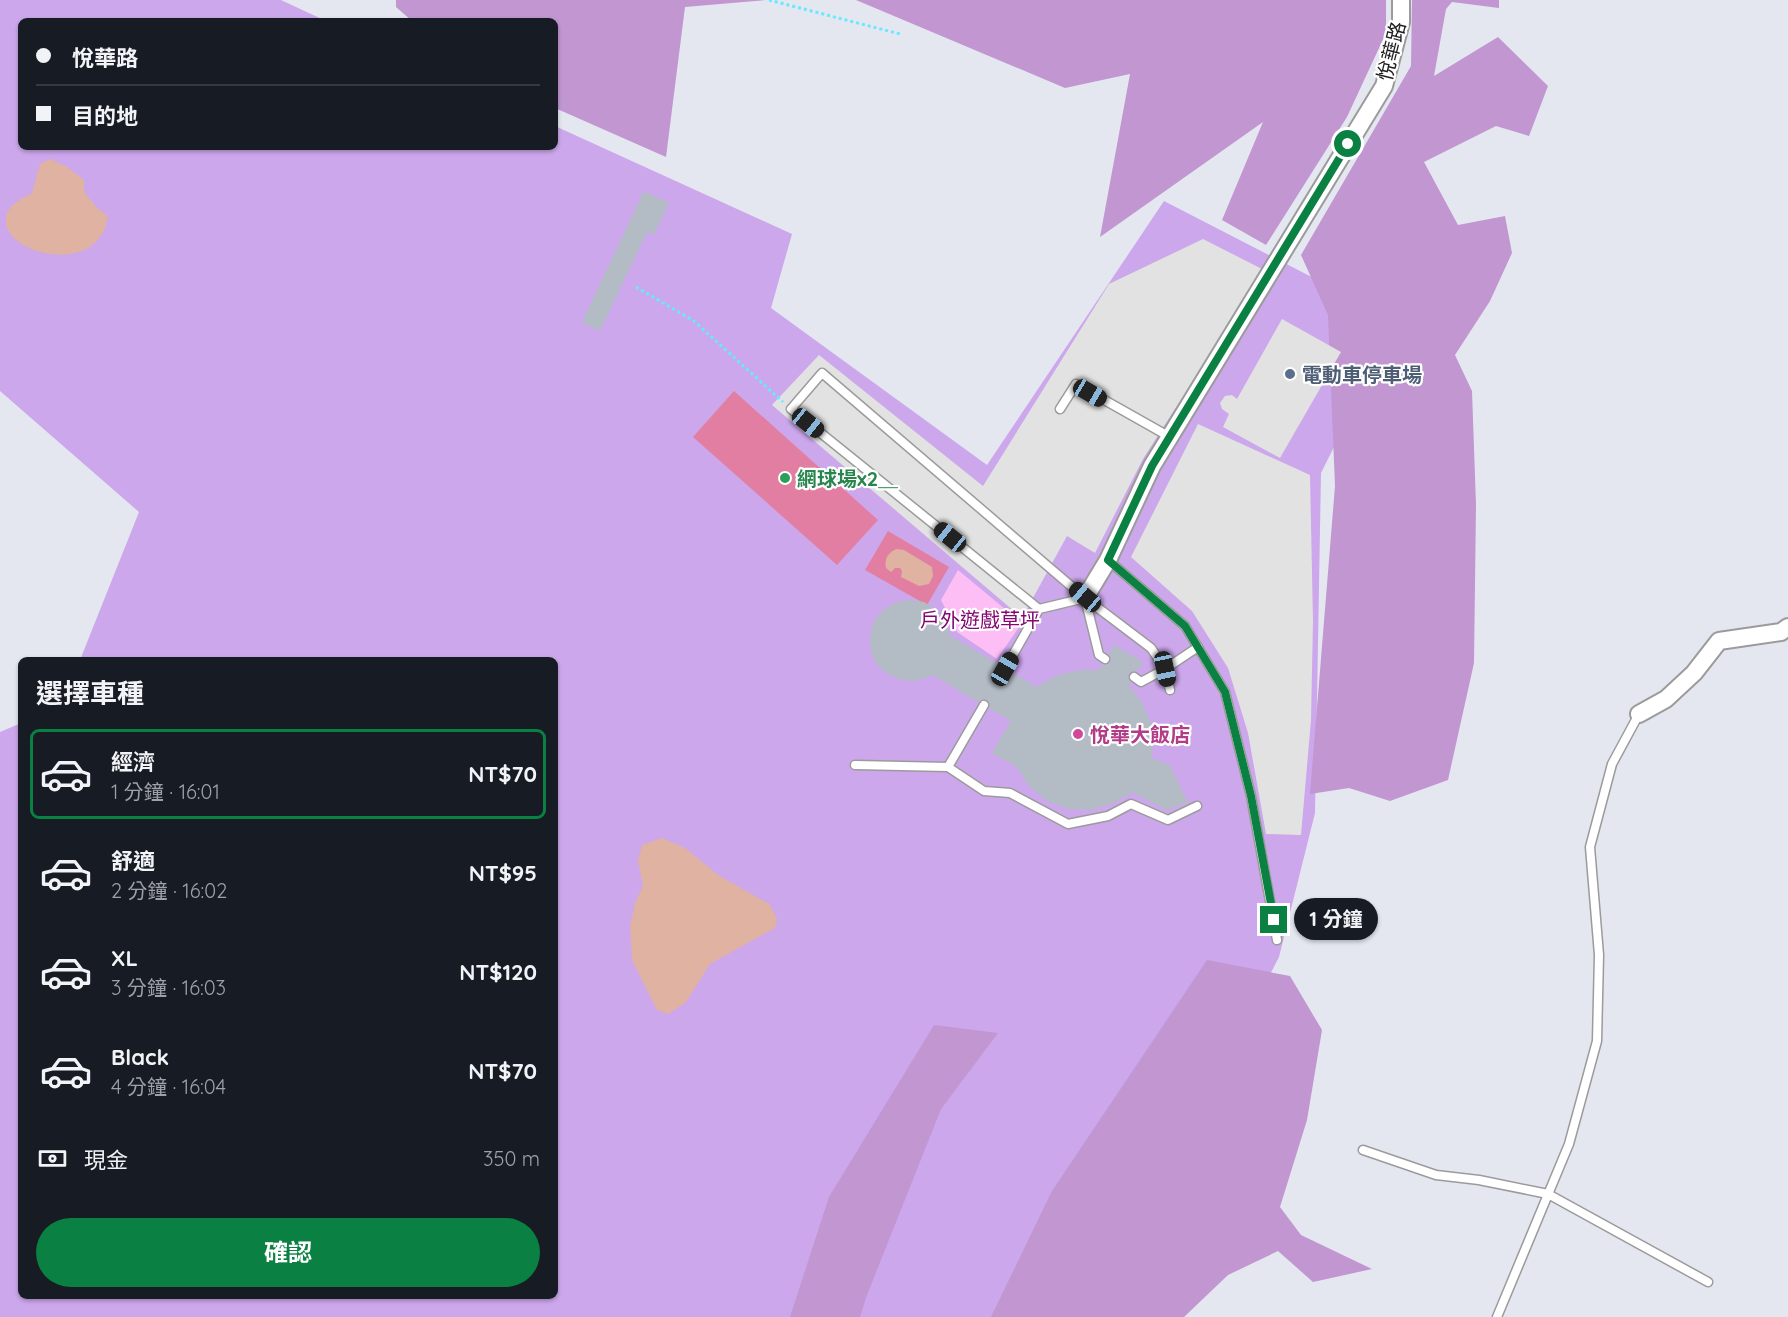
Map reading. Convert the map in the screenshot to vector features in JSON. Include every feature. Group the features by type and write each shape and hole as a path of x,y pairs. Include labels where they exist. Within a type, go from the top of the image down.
{"street":[{"name":"悅華路","path":"1085,597 1108,560 1152,466 1384,86 1401,22 1401,0"},
{"path":"1639,714 1666,699 1694,673 1719,641 1781,632 1788,627"}],"lane":[{"path":"1039,609 791,409 822,373 1085,597 1151,648 1165,669 1170,690"},
{"path":"1060,409 1076,384 1170,437"},
{"path":"1108,560 1185,626 1225,692 1251,796 1277,940"},
{"path":"1005,669 1039,609 1085,597"},
{"path":"1085,597 1098,655 1105,659"},
{"path":"1134,677 1141,682 1165,669 1198,646"},
{"path":"948,767 984,705"},
{"path":"1497,1317 1569,1144 1597,1041 1599,955 1590,847 1612,764 1639,714"},
{"path":"855,765 948,767 984,791 1010,793 1068,825 1108,816 1131,804 1168,820 1197,806"},
{"path":"1363,1150 1436,1175 1479,1180 1548,1194 1708,1282"}],"path":[{"path":"769,0 900,34"},
{"path":"636,287 693,321 791,409"}],"green space":[{"path":"0,0 281,0 320,18 18,18 18,150 558,150 558,127 792,234 771,308 987,465 1164,201 1397,321 1321,473 1315,813 1279,957 1094,1317 0,1317 0,732 18,724 18,1299 558,1299 558,657 81,657 139,512 0,391"},
{"name":"戶外遊戲草坪","path":"958,570 1022,623 997,659 957,632 941,600"}],"shaded area":[{"path":"396,0 766,0 685,7 666,157 558,109 558,18 409,18 396,7"},
{"path":"856,0 1386,0 1386,33 1347,117 1266,245 1222,220 1263,122 1100,237 1130,74 1065,88"},
{"path":"1412,0 1499,0 1499,8 1452,2 1446,9 1434,76 1498,37 1548,86 1529,136 1496,126 1424,162 1458,225 1505,216 1512,253 1490,301 1455,355 1472,391 1476,505 1474,663 1448,780 1390,801 1349,788 1310,794 1335,486 1328,315 1301,255 1411,66"},
{"path":"50,159 67,167 84,180 84,192 97,208 108,216 101,236 88,248 71,254 52,254 34,250 19,242 9,231 6,218 9,209 32,193 40,164"},
{"path":"1203,239 1264,270 1143,459 1095,553 1067,536 1022,618 772,405 819,355 983,486 1109,284"},
{"name":"電動車停車場","path":"1282,319 1341,352 1280,458 1223,427 1229,414 1222,409 1220,403 1225,396 1232,395 1237,399"},
{"name":"網球場x2＿","path":"734,391 878,520 837,565 693,437"},
{"path":"1198,424 1310,475 1313,621 1311,720 1301,835 1266,834 1248,733 1228,668 1192,611 1131,557"},
{"path":"888,531 949,567 927,605 865,570"},
{"path":"897,549 904,550 932,567 933,576 929,584 919,586 901,577 900,568 895,568 891,572 886,568 887,556"},
{"path":"662,838 685,848 718,875 769,904 777,918 775,928 710,964 686,1002 668,1014 657,1010 632,960 630,926 635,903 643,886 638,861 642,845"},
{"path":"1207,960 1290,976 1322,1030 1307,1120 1280,1207 1301,1235 1372,1269 1313,1282 1278,1251 1228,1275 1184,1317 991,1317 1052,1191"},
{"path":"934,1025 998,1033 941,1109 860,1317 790,1317 829,1197"}],"building":[{"path":"644,191 669,203 654,235 647,232 600,331 582,322"},
{"name":"悅華大飯店","path":"910,600 924,602 936,609 945,619 950,636 1000,665 1001,674 1006,675 1011,672 1036,687 1058,675 1080,670 1099,670 1102,665 1111,662 1109,654 1114,645 1143,662 1137,671 1131,672 1128,677 1129,685 1141,701 1151,723 1153,746 1151,758 1170,765 1188,803 1166,810 1132,792 1114,803 1092,810 1068,809 1047,801 1029,786 1017,767 992,753 1011,721 989,708 988,700 983,699 978,702 933,675 916,681 902,680 879,667 872,656 870,643 871,630 876,618 886,608 897,602"}],"place":[{"name":"電動車停車場","path":"1290,374"},
{"name":"網球場x2＿","path":"785,478"},
{"name":"悅華大飯店","path":"1078,734"}],"route":[{"path":"1274,920 1251,796 1225,692 1185,626 1108,560 1152,466 1348,144"}]}
